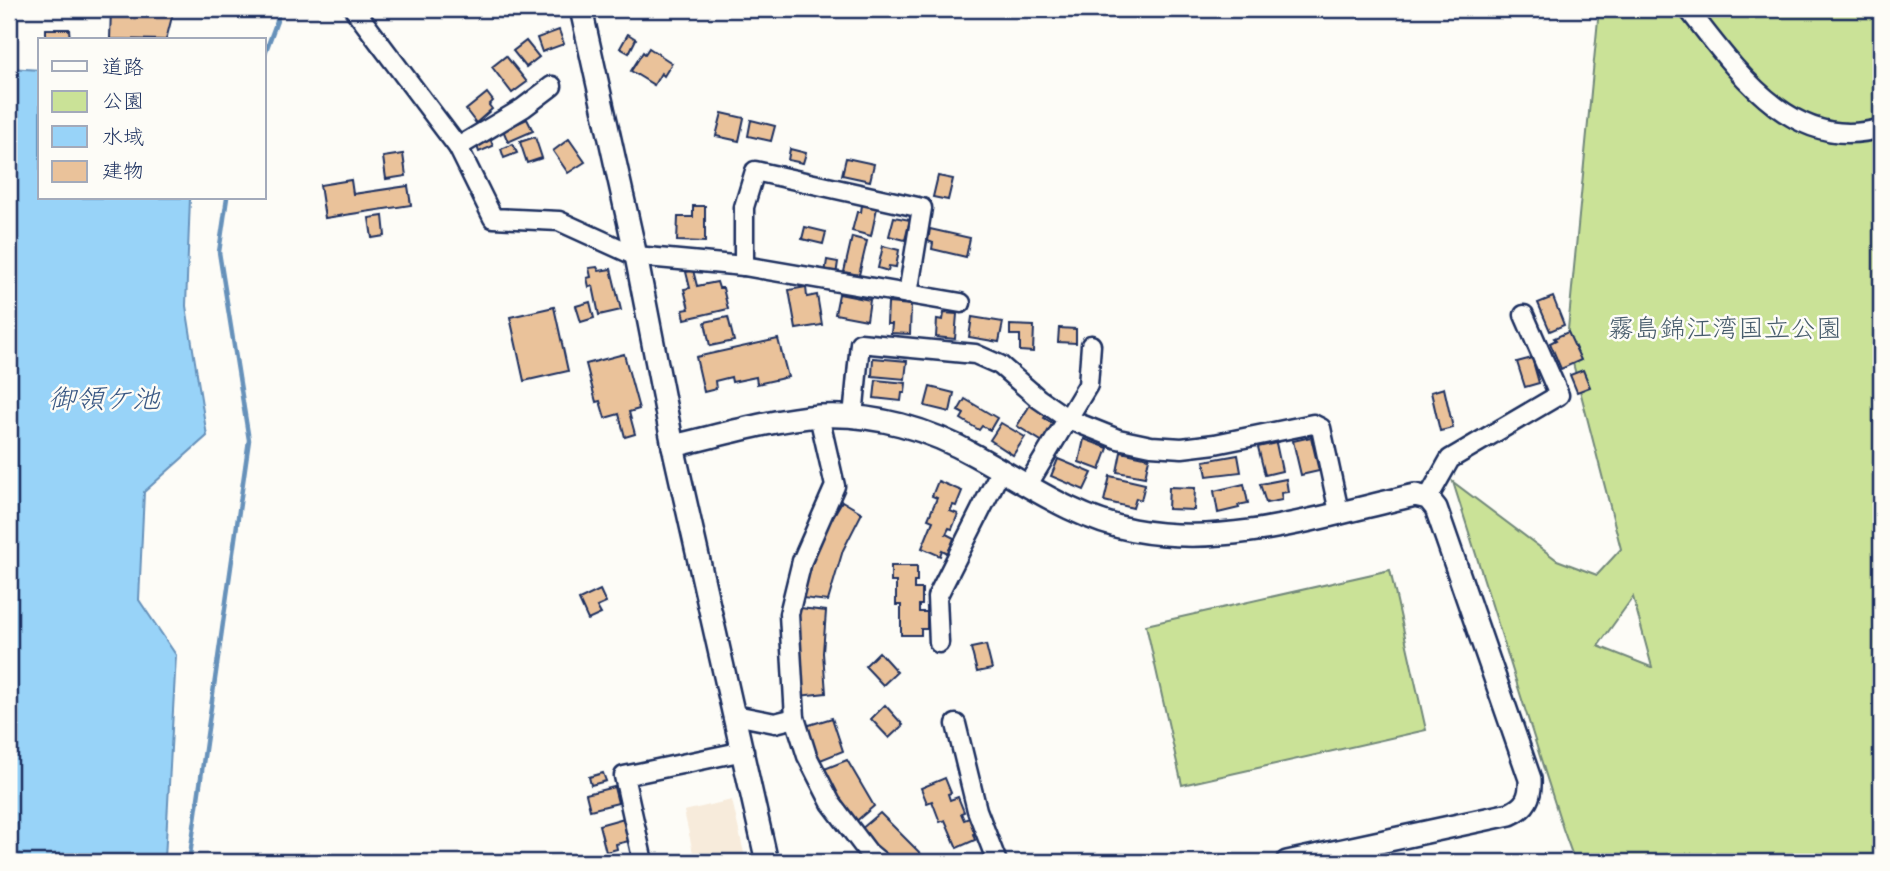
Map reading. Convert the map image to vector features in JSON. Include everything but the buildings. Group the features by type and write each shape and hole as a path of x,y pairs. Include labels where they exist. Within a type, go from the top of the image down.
{"street":[{"path":"354,9 458,147 493,218 559,222 636,256 744,266 961,303"},
{"path":"582,9 636,256 673,446 767,862"},
{"path":"1688,9 1732,65 1762,95 1792,117 1813,129 1834,133 1881,128"},
{"path":"458,147 523,108 552,86"},
{"path":"744,266 744,207 755,171 922,208 908,294"},
{"path":"1428,498 1450,460 1559,394 1524,315"},
{"path":"853,417 860,343 975,354 1000,365 1039,399 1068,419 1118,439 1151,446 1182,448 1216,444 1313,424 1321,428 1339,512"},
{"path":"1027,486 1088,385 1091,345"},
{"path":"673,446 819,416 881,420 931,435 1096,520 1133,530 1168,534 1235,534 1415,495 1428,498 1436,508 1530,779 1531,794 1526,804 1510,814 1287,862"},
{"path":"819,416 835,486 802,561 789,614 795,718 807,756 831,803 868,852 880,862"},
{"path":"939,643 937,597 1001,470"},
{"path":"735,715 775,723 795,718"},
{"path":"957,724 992,860"},
{"path":"643,862 624,776 744,751"}],"shaded area":[{"path":"732,800 746,862 695,862 684,811"}],"green space":[{"name":"霧島錦江湾国立公園","path":"1599,9 1881,9 1881,862 1575,862 1453,482 1557,560 1597,575 1621,549 1567,340","holes":["1633,597 1652,667 1598,646"]},
{"path":"1390,570 1426,730 1182,785 1146,625"}],"water":[{"name":"御領ケ池","path":"9,68 38,70 38,200 190,200 186,306 207,436 144,492 139,600 176,655 165,859 161,862 9,862"}],"waterway":[{"path":"266,51 278,18 277,9"},
{"path":"189,862 249,440 219,252 227,200"}]}
